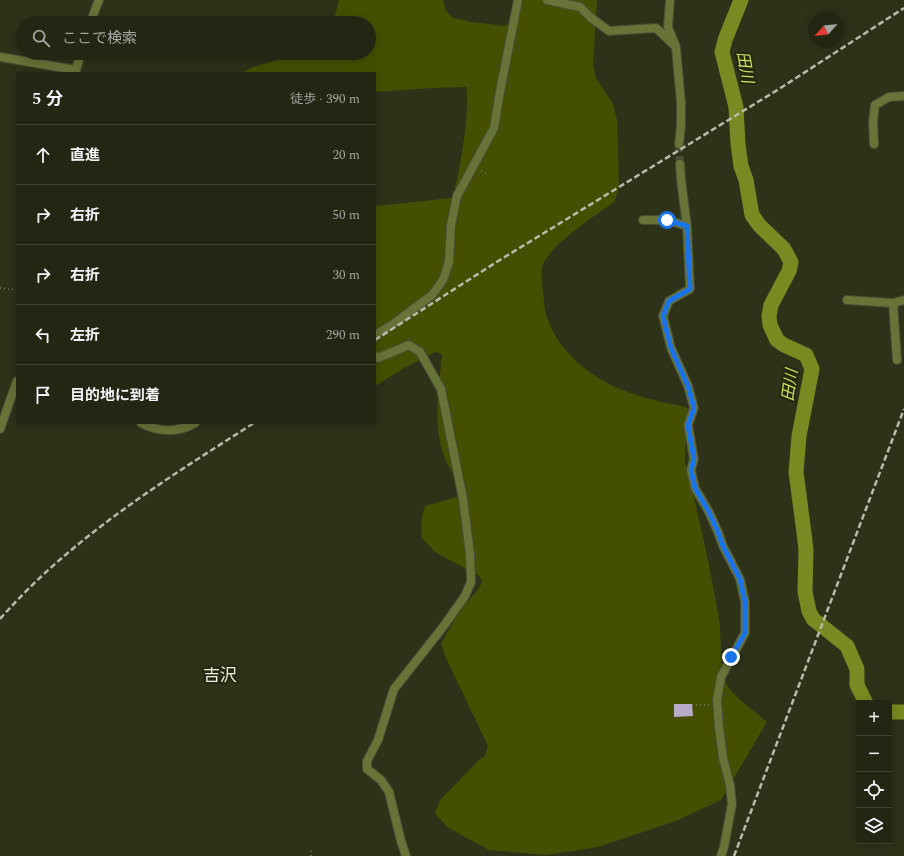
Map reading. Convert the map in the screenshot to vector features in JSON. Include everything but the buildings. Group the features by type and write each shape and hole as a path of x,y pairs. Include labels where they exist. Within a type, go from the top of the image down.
{"street":[{"path":"93,16 99,0"},
{"path":"376,334 392,325 432,295 443,280 449,262 451,226 457,196 494,128 518,0"},
{"path":"547,0 580,7 590,17 609,31 656,28 676,47"},
{"path":"670,0 668,27 676,47 681,103 679,144"},
{"path":"0,57 75,72 79,60"},
{"path":"874,144 873,120 875,105 889,97 904,96"},
{"path":"680,164 687,226 690,289 669,301 663,316 671,348 688,386 694,408 688,425 694,459 691,470 695,488 709,512 723,546 740,579 745,602 745,633 721,677 717,700 723,758 730,785 732,804 721,856"},
{"path":"643,220 667,220 687,226"},
{"path":"847,300 893,303 904,300"},
{"path":"893,303 898,360"},
{"path":"376,357 378,358 409,345 420,352 441,389 463,499 470,554 471,582 465,596 443,627 394,689 378,740 367,761 368,769 381,780 389,792 406,856"},
{"path":"0,429 16,384"},
{"path":"143,424 148,427 170,431 192,424"}],"path":[{"path":"0,288 16,290"},
{"path":"692,705 702,705"},
{"path":"311,849 311,856"}],"green space":[{"path":"339,0 443,0 446,11 453,18 504,26 511,22 517,0 597,0 593,65 596,78 613,104 617,120 619,184 615,201 569,235 552,251 546,259 542,266 545,310 555,336 563,347 573,358 595,376 629,393 682,406 695,412 685,446 685,461 704,539 719,619 724,678 734,694 767,722 721,800 676,821 598,847 546,855 489,850 447,827 435,813 440,800 478,761 485,756 488,746 446,658 441,643 462,608 480,587 482,581 479,576 435,552 422,538 421,521 425,506 464,495 465,492 447,463 439,436 437,409 442,354 435,352 406,367 376,385 376,206 452,198 463,148 467,93 466,87 376,92 376,72 244,72 253,67 278,60 376,60 376,16 335,16"}],"waterway":[{"name":"田川","path":"741,0 725,40 722,52 736,107 741,166 746,180 752,215 760,226 784,249 791,262 789,271 771,305 769,316 770,325 777,340 784,345 806,355 812,369 799,436 796,472 806,550 805,592 809,611 813,619 847,646 857,669 857,685 864,700"},
{"name":"田川","path":"892,712 904,712"}],"tunnel":[{"path":"679,144 680,164"}],"railway":[{"path":"376,339 495,263 779,89 904,8"},
{"path":"734,856 904,409"},
{"path":"0,619 57,562 120,512 152,489 252,424"}],"district":[{"name":"吉沢","path":"220,675"}],"route":[{"path":"667,220 687,226 690,289 669,301 663,316 671,348 688,386 694,408 688,425 694,459 691,470 695,488 709,512 732,566 740,579 745,602 745,633 731,657"}]}
